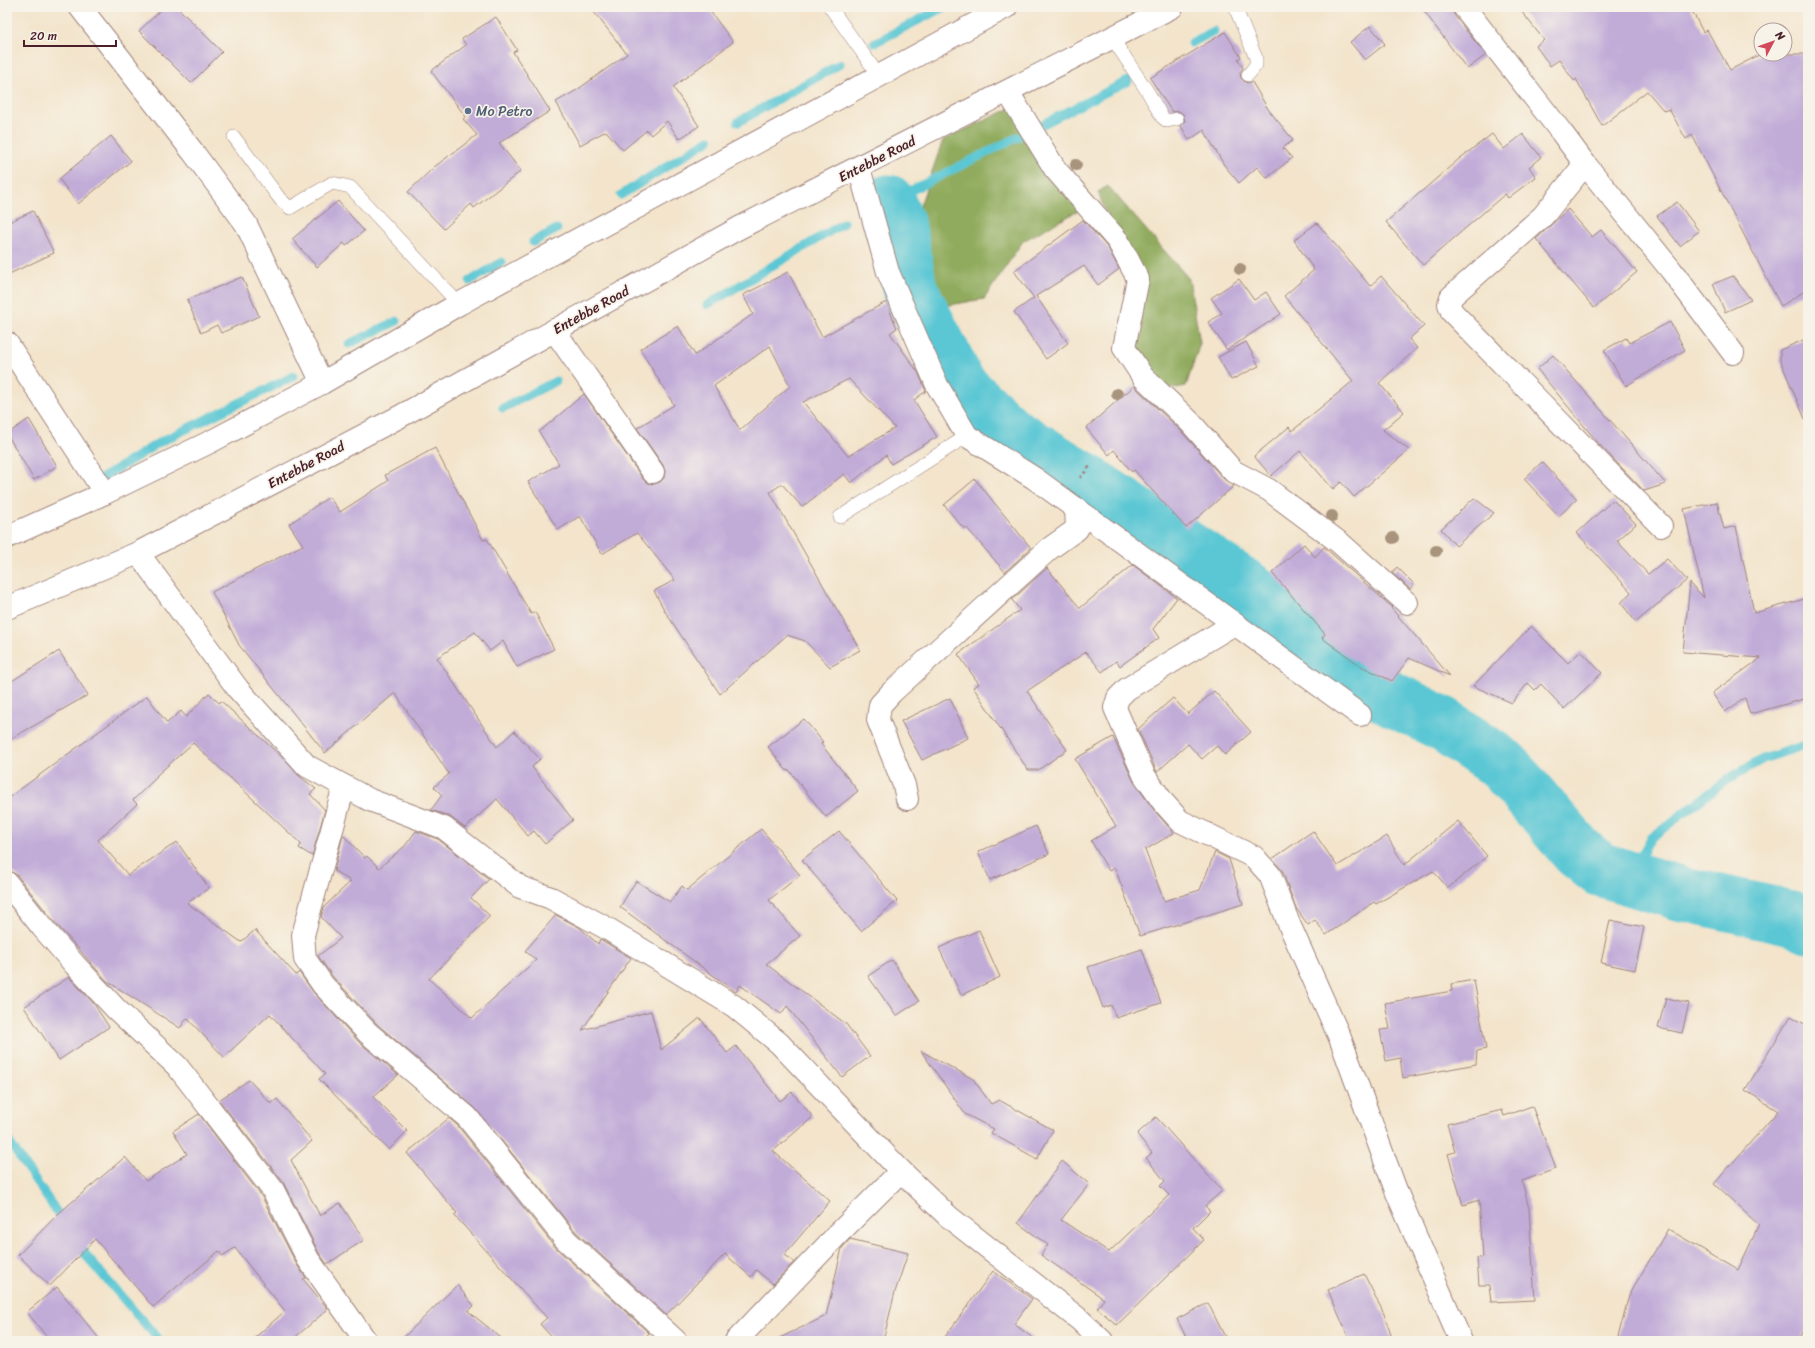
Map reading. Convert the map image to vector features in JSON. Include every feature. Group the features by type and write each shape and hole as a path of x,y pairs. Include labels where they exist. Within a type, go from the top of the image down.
{"street":[{"path":"80,7 193,152 246,224 322,384"},
{"path":"7,537 106,493 212,442 322,384 459,304 1006,7"},
{"name":"Entebbe Road","path":"7,608 138,553 399,417 739,228 1113,39 1172,7"},
{"path":"1464,7 1585,164 1666,264 1733,353"},
{"path":"1008,92 1055,169 1118,241 1138,279 1124,348 1143,376 1190,422 1233,471 1269,490 1340,543 1407,603"},
{"path":"1585,164 1543,216 1451,297 1449,304 1452,312 1661,526"},
{"path":"859,168 888,272 937,385 967,436 1034,478 1360,715"},
{"path":"554,330 653,472"},
{"path":"7,343 106,493"},
{"path":"907,799 904,785 878,720 880,705 892,692 1049,549 1077,529 1076,508"},
{"path":"138,553 243,694 307,766 370,800 444,828 520,887 551,898 608,929 734,1006 779,1043 901,1171 949,1217 1080,1320 1102,1341"},
{"path":"1234,624 1127,689 1118,698 1115,708 1144,776 1163,802 1180,821 1254,857 1270,875 1289,924 1340,1038 1397,1192 1461,1341"},
{"path":"344,786 304,935 305,959 323,985 368,1033 467,1118 566,1240 676,1341"},
{"path":"7,883 75,965 116,1009 177,1066 273,1190 308,1259 366,1341"},
{"path":"736,1341 839,1232 901,1171"}],"lane":[{"path":"830,7 879,76"},
{"path":"1235,7 1256,58 1256,65 1248,75"},
{"path":"1113,39 1149,94 1162,117 1167,121 1176,119"},
{"path":"234,137 280,199 290,208 332,183 350,187 459,304"},
{"path":"840,517 967,436"}],"green space":[{"path":"1024,102 1078,211 1023,241 984,299 932,308 913,279 912,229 943,140"},
{"path":"1108,186 1189,279 1200,343 1186,386 1165,390 1142,367 1133,342 1146,283 1106,213 1098,192"}],"building":[{"path":"164,7 177,7 222,52 191,83 139,31"},
{"path":"590,7 707,7 733,42 673,87 699,126 679,139 667,121 651,135 647,130 623,150 606,131 580,145 556,102 577,90 627,54"},
{"path":"1421,7 1452,7 1454,15 1486,55 1467,69"},
{"path":"1518,7 1690,7 1703,32 1707,30 1730,70 1753,58 1753,62 1793,62 1793,54 1808,54 1808,289 1781,306 1692,135 1686,139 1669,109 1664,111 1647,91 1602,126 1576,79 1574,81 1559,60 1550,66 1536,46 1544,40"},
{"path":"496,17 517,50 513,52 550,111 499,143 521,171 474,208 471,204 444,229 408,192 434,167 477,135 463,119 466,117 431,71 466,45 462,39"},
{"path":"1370,26 1385,44 1365,60 1350,42"},
{"path":"1225,32 1241,57 1238,59 1243,68 1240,73 1241,78 1246,83 1252,82 1268,109 1293,140 1283,148 1292,158 1267,178 1257,167 1239,183 1224,165 1204,130 1189,140 1181,126 1185,121 1183,114 1179,111 1172,112 1150,78"},
{"path":"1492,134 1504,149 1523,134 1541,157 1529,167 1536,177 1508,198 1505,194 1423,265 1386,222 1459,159"},
{"path":"111,136 131,161 78,204 59,179"},
{"path":"338,201 364,231 346,246 344,243 317,267 292,239"},
{"path":"1677,202 1699,231 1680,246 1657,216"},
{"path":"1568,209 1592,237 1601,230 1637,272 1594,308 1536,239"},
{"path":"33,211 54,253 7,275 7,223"},
{"path":"1083,220 1108,248 1119,269 1098,285 1084,266 1036,296 1068,343 1046,359 1014,312 1034,298 1014,271"},
{"path":"1317,223 1370,286 1381,276 1424,326 1409,339 1417,348 1379,383 1404,412 1383,430 1409,450 1354,497 1341,482 1333,489 1300,451 1271,476 1254,456 1289,427 1292,431 1353,381 1284,296 1314,270 1294,240"},
{"path":"788,272 822,337 886,302 897,328 890,333 918,372 926,391 914,400 937,437 891,464 886,455 851,483 844,474 802,507 782,484 770,492 860,650 830,667 805,641 787,635 720,694 666,613 654,591 675,580 637,533 602,554 580,516 558,530 528,482 559,464 539,432 584,394 643,479 647,483 654,484 660,482 664,478 665,471 663,465 637,428 674,405 640,349 678,326 695,355 753,314 743,295","holes":["770,346 790,386 740,430 714,386","849,379 895,428 848,456 803,402"]},
{"path":"1733,276 1751,300 1725,312 1713,284"},
{"path":"242,277 259,316 221,333 217,325 201,333 187,300"},
{"path":"1239,279 1254,300 1266,292 1281,314 1227,350 1208,322 1222,313 1211,298"},
{"path":"1670,322 1685,350 1626,386 1604,350 1626,338 1629,343"},
{"path":"1808,338 1808,426 1780,360 1780,350"},
{"path":"1246,342 1259,366 1231,380 1218,357"},
{"path":"1553,355 1666,484 1644,491 1599,444 1537,369"},
{"path":"1134,386 1181,431 1224,479 1234,486 1186,528 1134,470 1132,472 1114,450 1109,455 1086,428"},
{"path":"29,419 57,466 34,480 7,434"},
{"path":"435,448 483,540 487,539 531,614 535,612 554,649 517,667 503,641 490,651 475,632 437,658 497,747 514,731 540,759 532,767 573,820 545,844 534,831 528,836 497,799 465,828 449,816 431,810 442,795 434,787 449,774 395,693 325,753 239,645 212,592 303,545 289,524 329,497 340,512 388,481 385,475"},
{"path":"1542,462 1577,499 1559,516 1524,479"},
{"path":"975,479 1031,548 1005,572 966,527 964,529 944,505"},
{"path":"1474,498 1494,513 1456,546 1441,529"},
{"path":"1613,500 1636,524 1617,541 1648,574 1667,559 1687,580 1636,622 1621,603 1631,592 1577,533"},
{"path":"1717,502 1724,529 1736,526 1754,613 1808,598 1808,698 1750,714 1745,698 1725,712 1712,693 1761,658 1683,652 1690,583 1704,598 1684,509"},
{"path":"1304,544 1315,557 1324,547 1392,607 1391,608 1450,676 1409,658 1392,681 1361,666 1322,638 1325,634 1272,573"},
{"path":"1133,565 1177,598 1153,629 1159,638 1120,666 1116,661 1102,672 1086,652 1027,691 1067,750 1038,770 1028,770 973,687 979,684 958,654 1020,610 1012,600 1047,568 1080,608"},
{"path":"1397,567 1414,584 1410,589 1392,573"},
{"path":"1531,626 1568,663 1581,651 1602,673 1564,709 1541,684 1535,690 1528,683 1512,703 1473,686"},
{"path":"59,651 88,695 7,741 7,684"},
{"path":"1214,691 1251,732 1225,755 1217,746 1202,759 1188,744 1157,772 1138,729 1173,698 1188,714"},
{"path":"209,693 219,703 221,701 284,759 298,775 316,789 310,794 325,810 312,856 299,848 301,844 193,743 156,776 157,777 133,800 137,804 98,840 128,875 177,842 209,888 187,903 241,942 255,930 296,975 299,972 314,993 359,1042 398,1075 373,1097 407,1131 389,1150 319,1079 325,1074 270,1014 224,1057 187,1018 180,1028 107,981 52,919 17,875 7,871 7,799 147,696 167,723 181,711 186,717"},
{"path":"950,698 968,738 922,760 901,721"},
{"path":"804,719 823,742 821,744 858,791 826,817 789,770 787,771 768,747"},
{"path":"1113,737 1134,782 1154,810 1174,833 1145,850 1164,901 1200,890 1215,852 1229,859 1243,904 1140,936 1115,868 1109,871 1091,841 1116,826 1075,759"},
{"path":"1458,821 1487,856 1448,888 1433,871 1376,904 1374,902 1326,935 1315,920 1308,925 1296,908 1282,870 1272,859 1313,831 1337,866 1387,836 1404,865"},
{"path":"1036,826 1049,854 990,880 978,852"},
{"path":"761,829 800,875 769,900 800,936 766,964 846,1024 870,1056 842,1077 787,1006 781,1014 740,985 736,992 620,907 636,881 670,902 682,886 687,890"},
{"path":"416,831 438,839 489,879 471,898 490,916 429,979 472,1018 536,960 525,951 556,915 579,927 598,944 600,939 631,958 582,1030 651,1011 661,1050 700,1018 727,1053 736,1046 780,1101 792,1092 813,1117 773,1151 830,1201 784,1255 794,1262 773,1284 756,1270 751,1277 725,1254 666,1315 575,1231 475,1108 377,1024 333,977 318,956 341,938 321,917 324,907 351,881 334,871 343,835 365,858 367,856 379,868 405,846"},
{"path":"839,831 897,901 861,931 802,860"},
{"path":"1610,920 1644,927 1635,970 1601,963"},
{"path":"979,930 1000,977 961,995 939,948"},
{"path":"1142,949 1161,1003 1116,1018 1111,1005 1103,1008 1088,967"},
{"path":"892,960 919,1001 896,1016 868,976"},
{"path":"69,977 94,1004 109,1027 59,1060 24,1007"},
{"path":"1474,980 1486,1049 1477,1051 1476,1064 1403,1078 1400,1058 1386,1061 1380,1030 1390,1029 1385,1003 1452,991 1451,984"},
{"path":"1666,998 1689,1003 1682,1033 1658,1028"},
{"path":"1791,1016 1808,1026 1808,1326 1801,1341 1617,1341 1629,1295 1668,1229 1738,1270 1759,1225 1714,1184 1778,1111 1745,1090"},
{"path":"921,1051 973,1079 991,1104 999,1100 1053,1130 1037,1159 991,1133 994,1129 965,1114"},
{"path":"249,1080 271,1104 277,1099 312,1141 291,1160 320,1216 340,1203 364,1240 327,1264 319,1253 283,1182 219,1100"},
{"path":"1532,1106 1556,1169 1522,1181 1529,1209 1535,1300 1491,1302 1489,1285 1479,1285 1477,1258 1483,1257 1479,1200 1463,1205 1448,1154 1455,1152 1447,1124 1502,1110 1504,1116"},
{"path":"199,1114 262,1197 297,1265 306,1278 303,1279 328,1309 291,1341 251,1341 285,1311 235,1248 222,1256 219,1251 153,1307 95,1239 50,1286 18,1255 59,1213 125,1157 146,1181 187,1154 173,1131"},
{"path":"1156,1117 1222,1191 1205,1206 1210,1211 1193,1228 1204,1240 1117,1325 1097,1308 1104,1299 1041,1255 1048,1245 1018,1223 1062,1161 1089,1184 1061,1220 1109,1252 1169,1195 1160,1186 1165,1181 1146,1158 1152,1153 1137,1134"},
{"path":"449,1118 458,1126 556,1248 649,1333 642,1341 555,1341 540,1324 547,1318 454,1215 457,1213 407,1153"},
{"path":"850,1239 908,1253 895,1292 883,1341 773,1341 826,1316 842,1248"},
{"path":"993,1271 1032,1299 1014,1324 1037,1341 942,1341"},
{"path":"1364,1274 1384,1314 1393,1341 1350,1341 1328,1290"},
{"path":"457,1285 474,1306 468,1311 505,1341 400,1341"},
{"path":"57,1287 101,1341 50,1341 27,1312"},
{"path":"1208,1303 1227,1341 1188,1341 1177,1319"}],"waterway":[{"path":"874,43 944,7"},
{"path":"1191,43 1214,31"},
{"path":"738,122 840,64"},
{"path":"1043,124 1128,81"},
{"path":"888,202 1018,137"},
{"path":"621,195 709,140"},
{"path":"888,202 899,227 910,289 959,385 1010,433 1094,486 1255,593 1319,657 1364,685 1443,724 1503,765 1578,852 1599,869 1679,893 1792,918 1808,926"},
{"path":"707,305 844,223"},
{"path":"533,242 557,229"},
{"path":"470,281 502,262"},
{"path":"349,344 397,321"},
{"path":"96,482 160,442 294,376"},
{"path":"503,408 556,381"},
{"path":"1629,878 1651,838 1728,779 1763,759 1808,744"},
{"path":"7,1139 65,1224"},
{"path":"77,1241 88,1258 160,1341"}],"place":[{"name":"Mo Petro","path":"468,111"}]}
